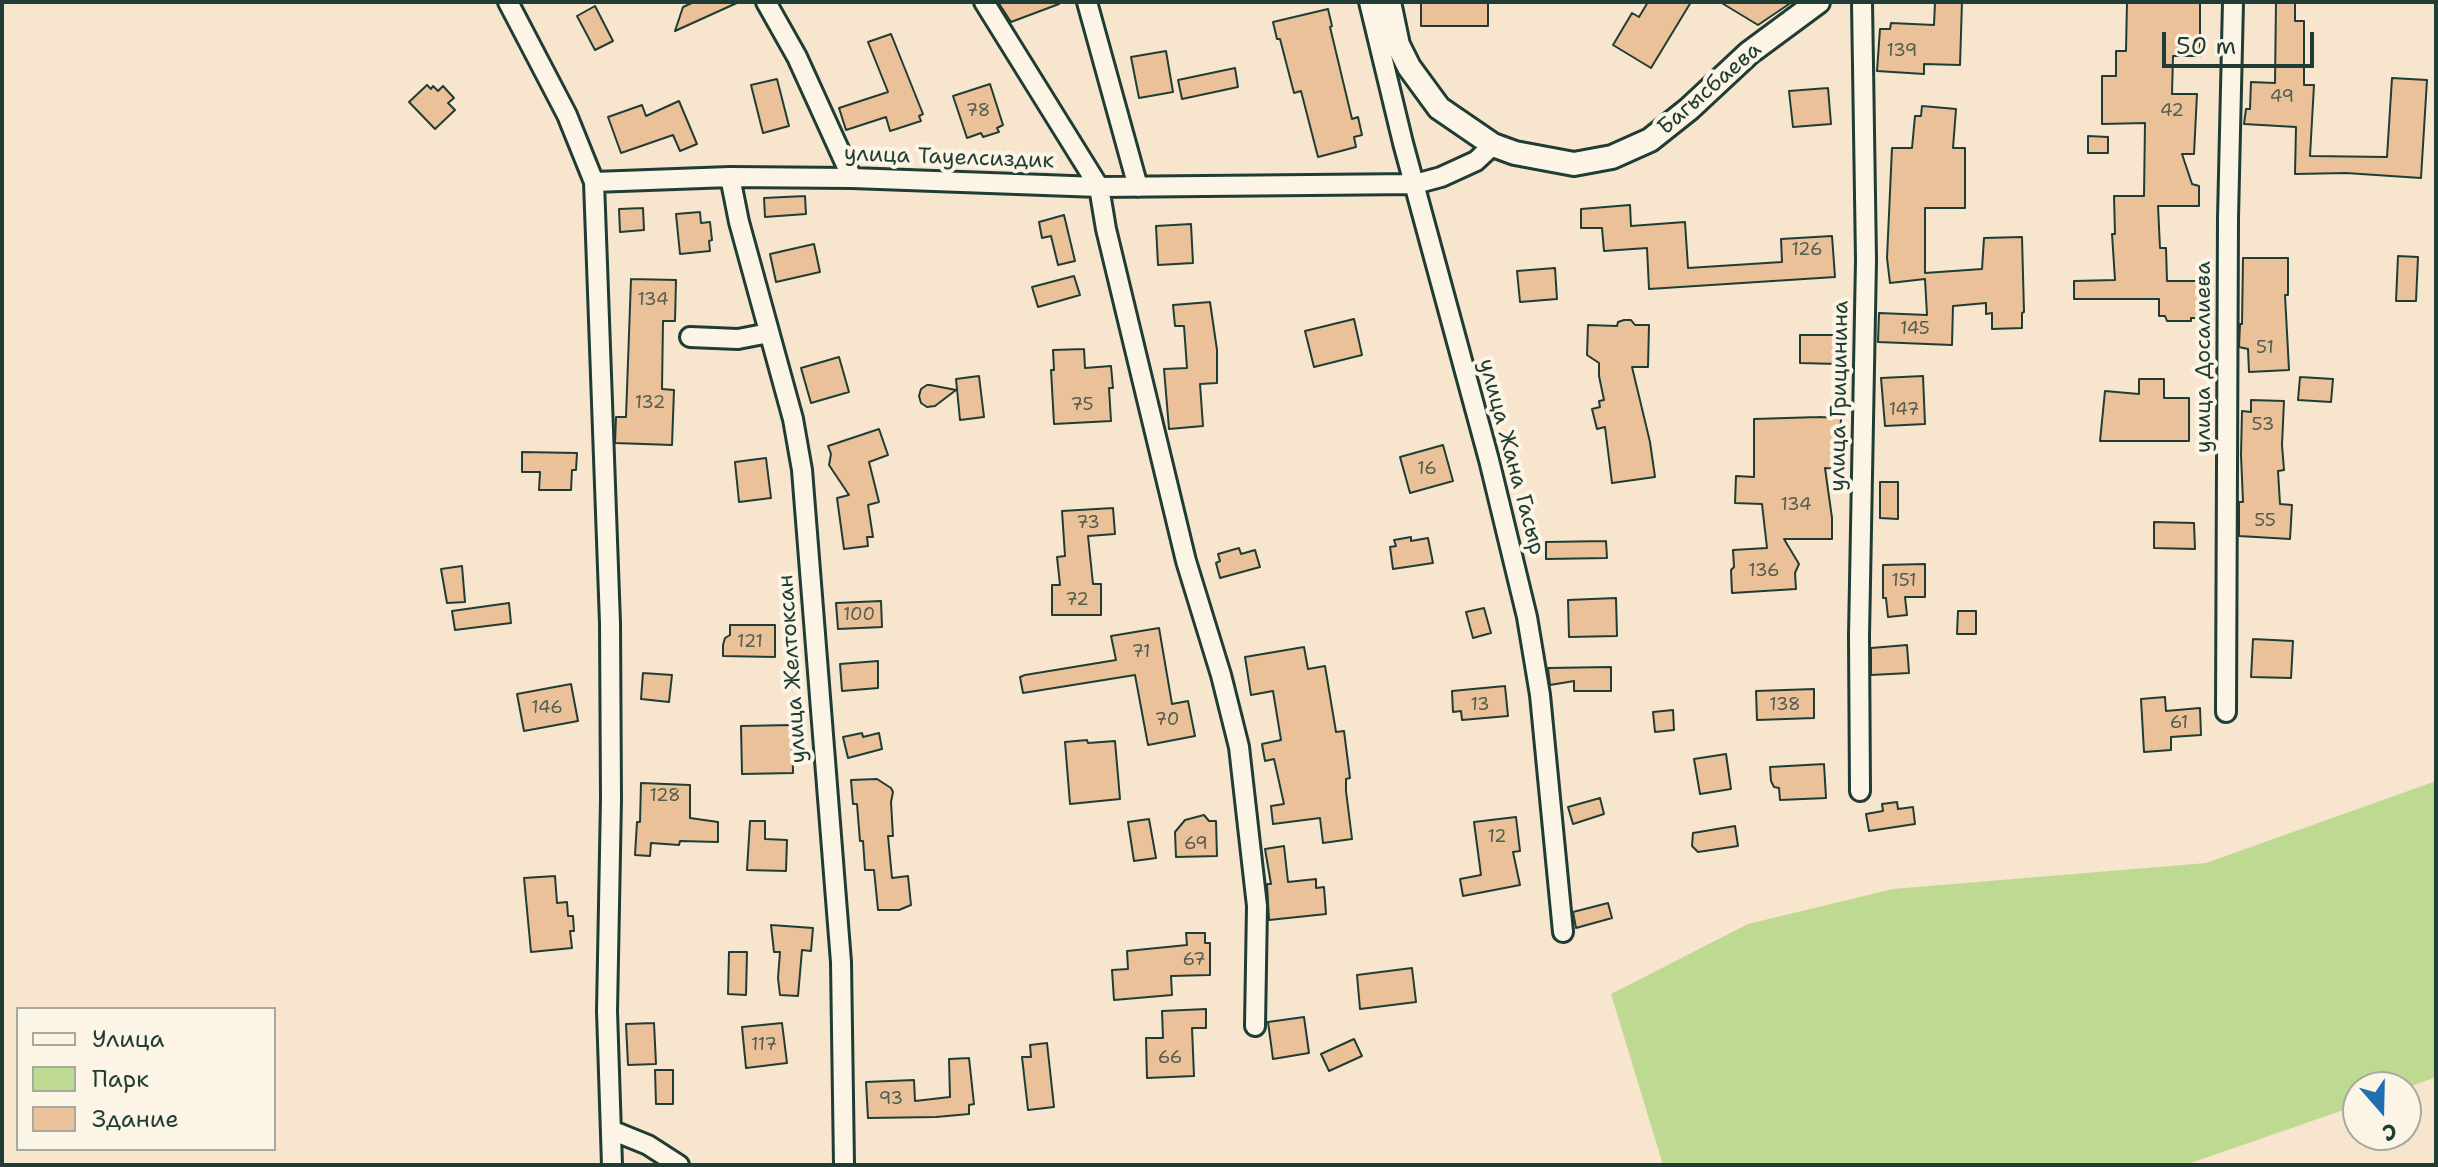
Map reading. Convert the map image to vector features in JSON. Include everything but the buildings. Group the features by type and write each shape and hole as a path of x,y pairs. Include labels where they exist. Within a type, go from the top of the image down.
{"street":[{"path":"508,2 567,115 594,182 610,623 607,1011 612,1165"},
{"path":"766,2 797,57 852,178"},
{"path":"984,2 1099,187 1106,229 1186,561 1221,675 1239,747 1257,906 1255,1026"},
{"path":"1087,2 1138,187"},
{"name":"улица Жана Гасыр","path":"1369,2 1527,617 1540,695 1563,932"},
{"name":"Багысбаева","path":"1389,2 1398,45 1409,67 1439,108 1493,145 1515,153 1574,164 1612,157 1650,140 1689,109 1749,53 1818,2"},
{"name":"улица Грицинина","path":"1860,791 1859,636 1866,260 1862,2"},
{"name":"улица Досалиева","path":"2226,712 2228,247 2233,2"},
{"path":"1386,75 1400,67 1409,67"},
{"name":"улица Тауелсиздик","path":"594,182 730,177 1099,187 1415,184 1441,177 1476,161 1493,145"},
{"name":"улица Желтоксан","path":"730,177 739,222 793,419 802,470 841,962 844,1165"},
{"path":"690,337 738,339 769,333"},
{"path":"611,1130 648,1145 679,1165"}],"green space":[{"path":"2436,781 2436,1077 2422,1082 2422,1071 2342,1071 2342,1111 2185,1165 1663,1165 1611,994 1748,924 1893,889 2206,863"}]}
